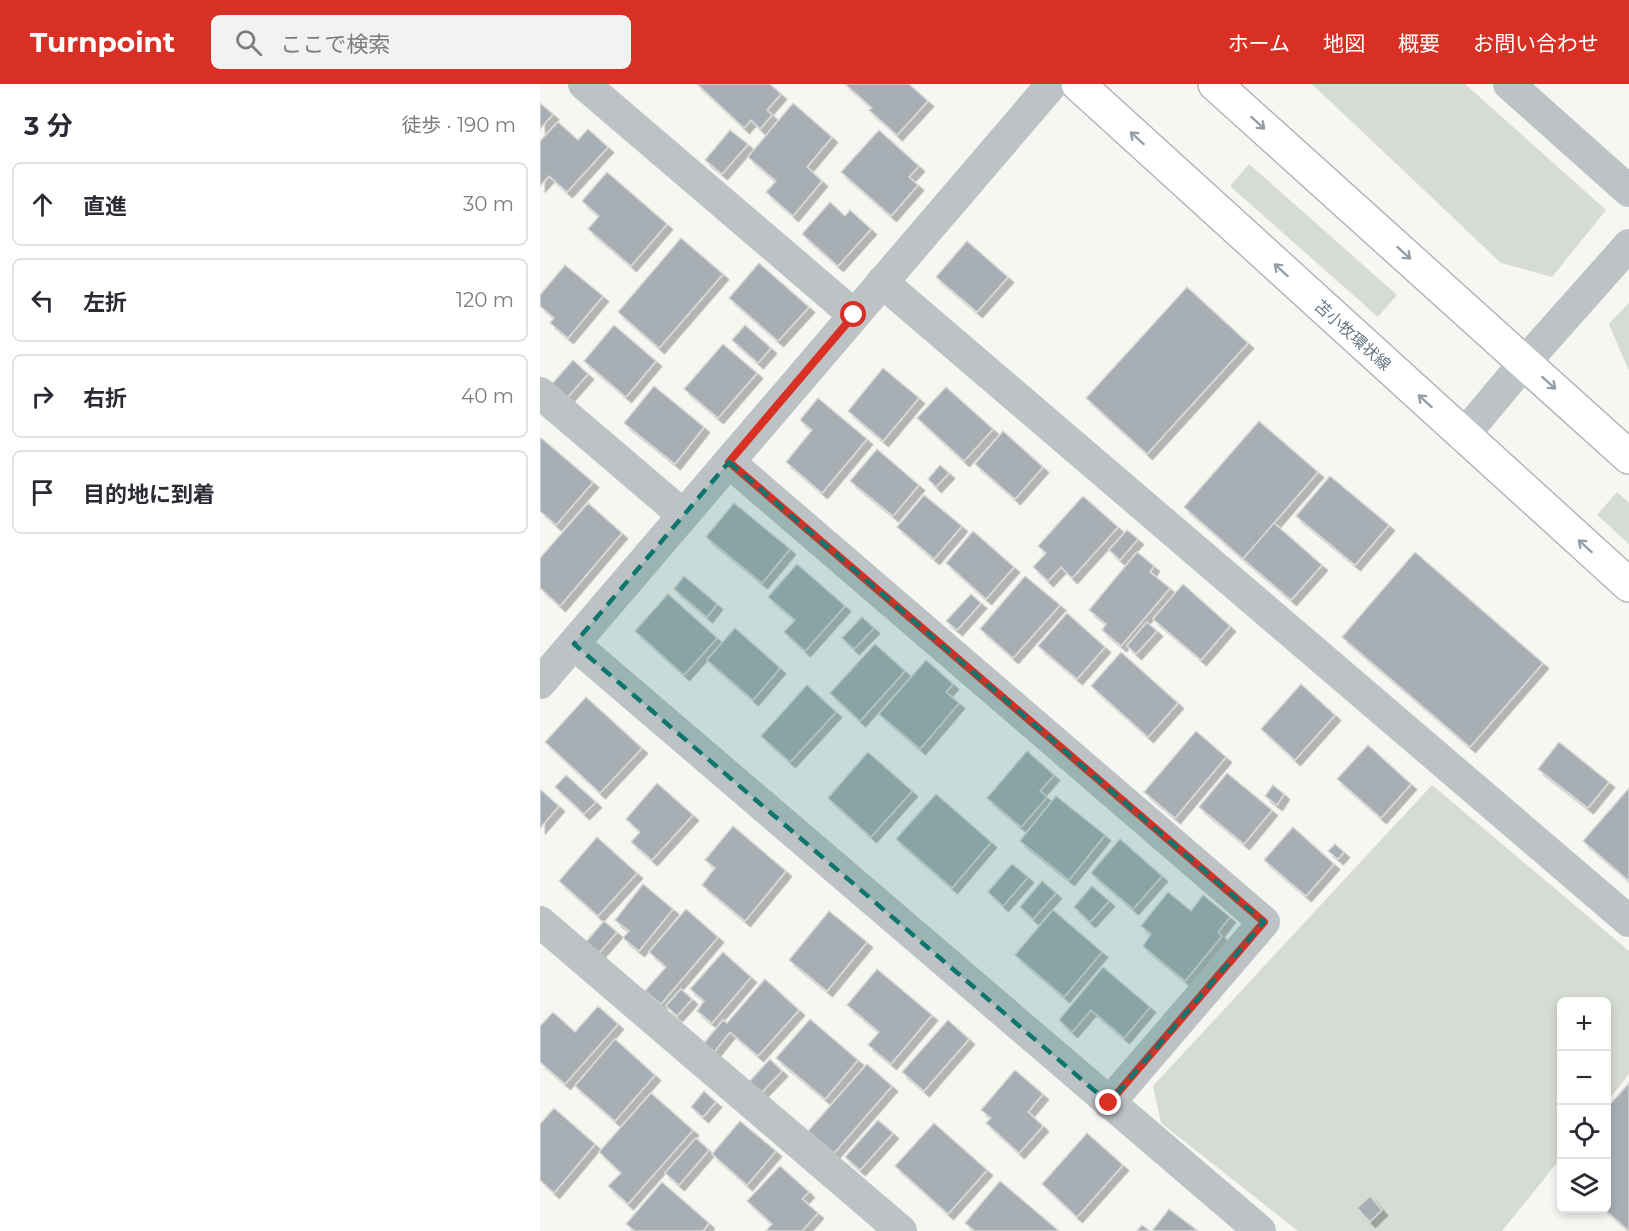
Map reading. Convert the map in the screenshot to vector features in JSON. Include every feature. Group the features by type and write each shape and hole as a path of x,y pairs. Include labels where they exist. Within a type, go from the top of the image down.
{"main road":[{"name":"苫小牧環状線","path":"1078,84 1629,585"},
{"path":"1215,84 1629,457"}],"street":[{"path":"584,84 854,315"},
{"path":"540,683 1052,84"},
{"path":"1509,84 1629,191"},
{"path":"1463,436 1629,245"},
{"path":"882,282 1629,921"},
{"path":"540,393 683,515"},
{"path":"729,462 1264,922 1109,1103"},
{"path":"574,644 1260,1231"},
{"path":"540,922 901,1231"}],"highlighted area":[{"path":"729,462 1264,922 1109,1103 574,644"}],"shaded area":[{"path":"1312,84 1465,84 1606,210 1552,277 1501,263"},
{"path":"1249,164 1397,295 1378,317 1230,186"},
{"path":"1629,303 1629,371 1609,324"},
{"path":"1617,492 1629,503 1629,544 1597,515"},
{"path":"1432,785 1629,951 1629,1074 1611,1097 1611,997 1557,997 1557,1163 1502,1231 1298,1231 1161,1123 1153,1086"}],"building":[{"path":"697,84 770,84 781,94 767,110 772,115 760,129 751,120 744,128"},
{"path":"845,84 909,84 928,101 897,135"},
{"path":"540,103 553,114 540,129"},
{"path":"793,103 832,137 807,167 822,181 793,216 766,192 776,181 748,157"},
{"path":"558,122 578,140 588,129 608,147 567,192 549,176 540,186 540,141"},
{"path":"730,130 748,144 722,174 705,160"},
{"path":"879,130 919,166 909,177 918,185 891,216 841,172"},
{"path":"607,172 667,224 631,266 588,229 599,216 582,201"},
{"path":"830,202 845,216 850,210 871,229 838,266 802,234"},
{"path":"681,238 723,274 659,348 618,312"},
{"path":"967,241 1008,277 977,312 936,277"},
{"path":"759,263 809,307 778,341 729,298"},
{"path":"565,265 603,296 568,338 550,323 554,318 540,306 540,295"},
{"path":"1187,287 1248,343 1147,454 1086,398"},
{"path":"614,325 656,361 626,397 584,361"},
{"path":"745,325 771,348 758,363 732,340"},
{"path":"723,344 757,373 718,418 684,389"},
{"path":"573,360 588,374 566,399 551,385"},
{"path":"883,368 919,398 883,441 848,411"},
{"path":"654,386 704,427 675,464 624,423"},
{"path":"946,387 993,429 964,461 917,418"},
{"path":"818,398 867,439 822,493 786,462 812,430 800,420"},
{"path":"1259,421 1318,472 1243,559 1184,507"},
{"path":"1003,431 1043,467 1015,499 975,464"},
{"path":"540,437 593,482 556,525 540,511"},
{"path":"877,449 919,485 893,516 850,481"},
{"path":"940,465 949,473 936,487 928,479"},
{"path":"1330,476 1389,525 1355,565 1296,516"},
{"path":"924,495 962,526 934,559 897,527"},
{"path":"1083,496 1118,527 1072,578 1061,567 1048,581 1033,567 1046,553 1038,546"},
{"path":"588,503 622,533 560,606 540,588 540,558"},
{"path":"734,503 790,549 762,583 706,537"},
{"path":"1274,523 1322,565 1291,600 1243,559"},
{"path":"1127,530 1138,539 1120,560 1109,550"},
{"path":"973,531 1014,567 986,599 946,563"},
{"path":"1137,552 1154,566 1150,572 1170,588 1121,646 1102,630 1106,624 1089,610"},
{"path":"1415,552 1543,663 1470,747 1342,637"},
{"path":"797,564 845,606 805,651 784,632 795,620 768,597"},
{"path":"684,576 717,604 707,617 674,589"},
{"path":"1025,576 1060,605 1013,658 980,629"},
{"path":"1183,584 1230,626 1201,660 1153,619"},
{"path":"668,594 717,638 684,675 635,631"},
{"path":"971,594 981,603 957,630 946,621"},
{"path":"1067,613 1105,647 1077,679 1038,646"},
{"path":"862,617 874,628 854,649 842,638"},
{"path":"1147,622 1157,631 1136,654 1127,646"},
{"path":"735,628 780,668 753,700 707,660"},
{"path":"875,644 905,671 860,721 830,693"},
{"path":"1121,652 1178,703 1148,737 1091,686"},
{"path":"926,660 953,684 946,692 959,703 920,749 879,714"},
{"path":"1301,684 1335,715 1295,760 1261,729"},
{"path":"807,685 836,712 790,762 761,736"},
{"path":"586,697 642,748 600,793 545,742"},
{"path":"1196,731 1226,757 1175,818 1144,792"},
{"path":"1559,742 1609,782 1588,808 1538,769"},
{"path":"1368,745 1411,784 1381,818 1337,779"},
{"path":"1027,751 1054,775 1040,791 1047,797 1021,827 987,798"},
{"path":"868,752 912,791 871,837 828,798"},
{"path":"1227,773 1272,810 1244,844 1199,807"},
{"path":"566,775 596,802 584,814 555,787"},
{"path":"657,783 693,815 652,860 631,842 640,832 626,819"},
{"path":"1273,785 1284,794 1277,805 1265,796"},
{"path":"1629,788 1629,881 1583,841"},
{"path":"540,789 559,806 540,828"},
{"path":"936,794 991,842 952,888 896,839"},
{"path":"1056,796 1105,835 1069,880 1020,841"},
{"path":"733,826 786,871 745,921 702,885 715,868 705,860"},
{"path":"1293,827 1334,864 1306,896 1264,860"},
{"path":"597,837 637,873 598,916 559,881"},
{"path":"1120,839 1162,876 1133,909 1091,873"},
{"path":"1335,844 1344,852 1338,859 1328,851"},
{"path":"1012,864 1028,877 1003,906 988,892"},
{"path":"1042,881 1056,893 1033,919 1020,907"},
{"path":"643,884 673,909 639,951 623,938 629,931 615,920"},
{"path":"1092,886 1109,901 1090,922 1074,907"},
{"path":"1168,892 1191,911 1203,895 1230,917 1218,932 1222,936 1185,981 1143,946 1151,934 1141,926"},
{"path":"686,909 718,937 661,1004 645,991 666,967 649,952"},
{"path":"1053,910 1102,952 1064,997 1015,955"},
{"path":"829,911 867,942 827,991 789,960"},
{"path":"604,921 617,932 598,954 585,943"},
{"path":"723,952 751,977 712,1023 697,1011 704,1001 690,989"},
{"path":"1103,967 1150,1007 1124,1038 1091,1010 1072,1032 1059,1020"},
{"path":"877,969 932,1015 891,1064 868,1045 879,1032 847,1005"},
{"path":"765,979 799,1010 758,1056 730,1032 714,1052 704,1043 723,1020 727,1023"},
{"path":"681,989 692,999 677,1016 666,1006"},
{"path":"598,1006 618,1024 565,1084 540,1062 540,1026 553,1012 575,1032"},
{"path":"810,1019 858,1060 825,1099 776,1058"},
{"path":"948,1020 969,1039 924,1091 902,1072"},
{"path":"615,1039 655,1075 615,1121 575,1086"},
{"path":"770,1059 782,1071 760,1094 748,1083"},
{"path":"867,1064 892,1086 834,1153 808,1131"},
{"path":"1015,1070 1043,1094 1028,1112 1043,1126 1019,1153 986,1123 991,1118 981,1110"},
{"path":"1629,1083 1629,1231 1609,1213 1611,1213 1611,1103"},
{"path":"704,1091 716,1102 703,1117 691,1107"},
{"path":"651,1093 693,1130 628,1204 608,1186 621,1173 599,1152"},
{"path":"554,1108 595,1144 554,1193 540,1180 540,1124"},
{"path":"878,1120 893,1133 860,1170 845,1157"},
{"path":"740,1121 776,1151 747,1185 712,1154"},
{"path":"934,1123 987,1170 948,1214 895,1166"},
{"path":"1087,1133 1123,1165 1077,1217 1042,1184"},
{"path":"696,1138 709,1150 679,1185 665,1173"},
{"path":"780,1166 809,1192 802,1199 818,1213 802,1231 766,1231 772,1224 747,1201"},
{"path":"1000,1181 1059,1231 975,1231 965,1223"},
{"path":"662,1182 709,1223 703,1231 635,1231 626,1224"},
{"path":"1370,1196 1382,1210 1370,1222 1357,1208"},
{"path":"1169,1209 1198,1231 1152,1231"},
{"path":"1142,1225 1150,1231 1137,1231"}],"route":[{"path":"854,315 729,462 1264,922 1109,1103"}]}
